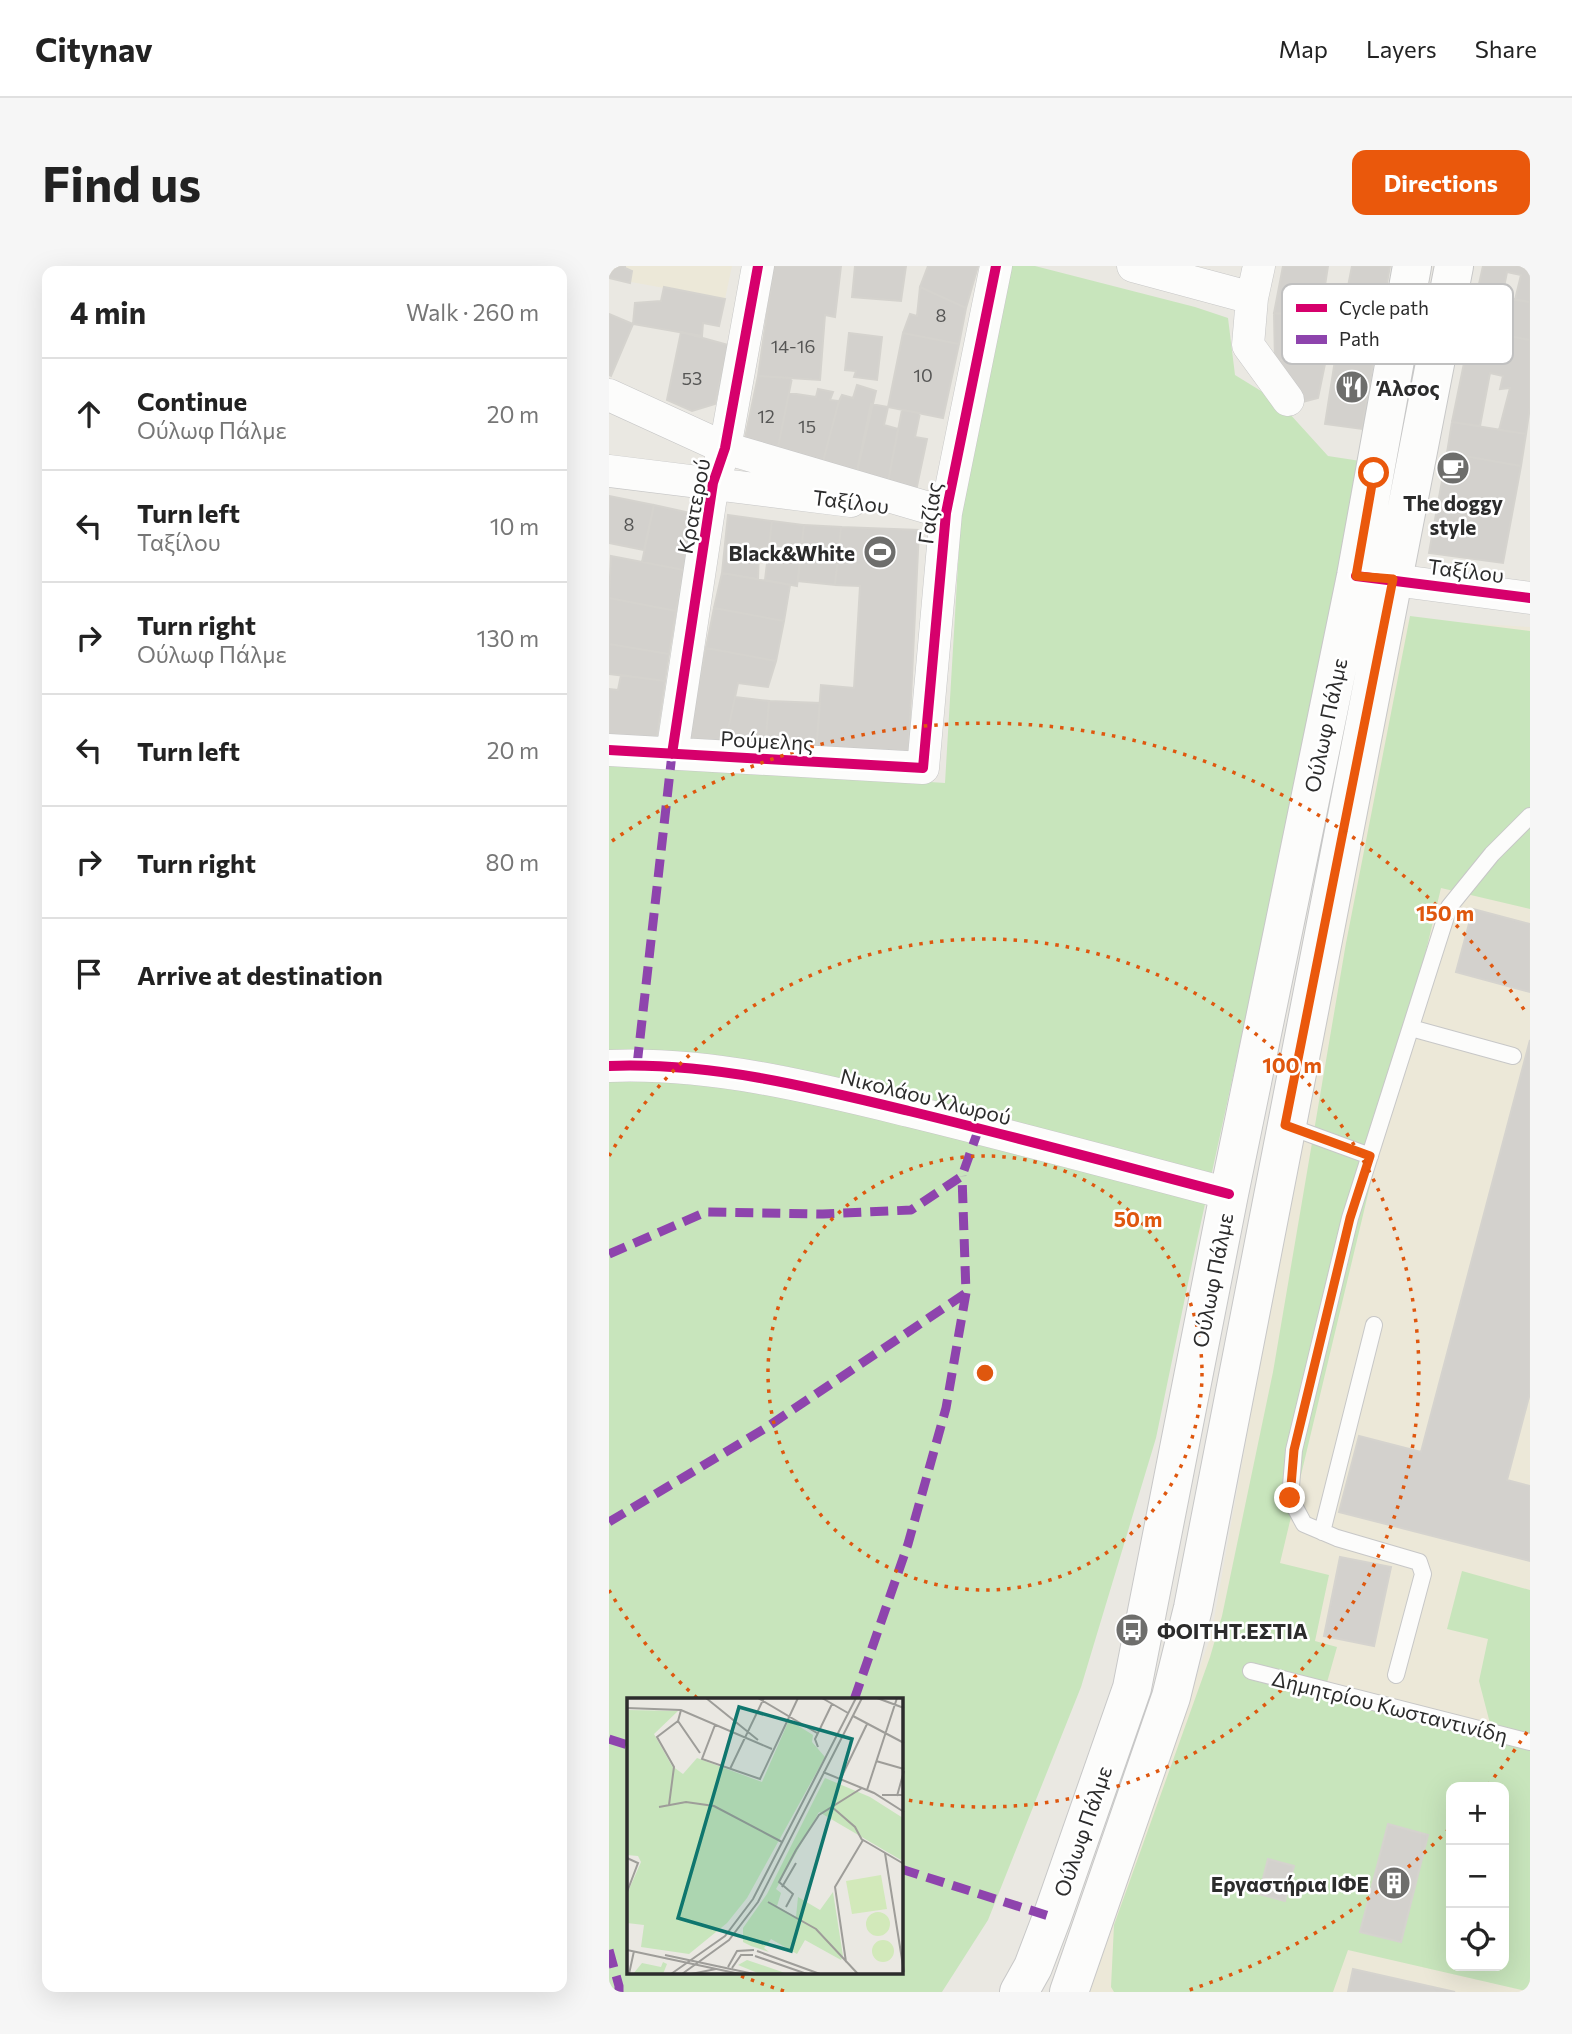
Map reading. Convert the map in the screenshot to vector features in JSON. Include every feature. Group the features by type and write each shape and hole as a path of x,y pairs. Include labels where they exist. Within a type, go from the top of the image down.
{"main road":[{"name":"Ούλωφ Πάλμε","path":"1409,284 1412,266"},
{"name":"Ούλωφ Πάλμε","path":"1450,284 1454,266"},
{"name":"Ούλωφ Πάλμε","path":"1019,1992 1033,1967 1052,1917 1132,1688 1229,1194 1356,576 1394,364"},
{"name":"Ούλωφ Πάλμε","path":"1069,1992 1171,1697 1193,1608 1435,364"}],"street":[{"name":"Κρατερού","path":"672,754 713,484 725,448 758,266"},
{"name":"Γαζίας","path":"923,768 946,513 996,266"},
{"path":"1133,266 1252,299"},
{"path":"1259,266 1252,299 1248,345 1288,400"},
{"name":"Ταξίλου","path":"609,395 725,448 946,513"},
{"name":"Ταξίλου","path":"609,471 946,513"},
{"name":"Ταξίλου","path":"1356,576 1530,596"},
{"name":"Ρούμελης","path":"609,750 923,768"},
{"name":"Νικολάου Χλωρού","path":"609,1066 636,1065 728,1073 816,1088 1229,1194"}],"lane":[{"path":"1396,1675 1423,1574 1419,1562 1337,1538 1304,1524 1290,1498 1294,1450 1350,1218 1448,907 1492,854 1529,817"},
{"path":"1411,1028 1513,1056"},
{"path":"1285,1125 1370,1156"},
{"path":"1322,1532 1374,1325"},
{"name":"Δημητρίου Κωσταντινίδη","path":"1251,1671 1530,1742"}],"shaded area":[{"path":"609,266 732,266 725,299 609,278"},
{"path":"1393,619 1530,627 1530,1992 1082,1992 1211,1636"}],"green space":[{"path":"1011,266 1035,266 1228,318 1235,375 1279,402 1328,456 1367,462 1156,1438 1081,1687 988,1920 942,1992 609,1992 609,761 945,783 961,514"},
{"path":"1410,616 1530,631 1530,909 1441,888 1280,1563 1329,1575 1315,1641 1337,1647 1326,1686 1493,1735 1479,1681 1488,1639 1447,1629 1462,1571 1530,1590 1530,1992 1348,1950 1333,1992 1114,1992 1111,1987 1114,1925 1210,1657 1222,1616 1273,1372 1346,943"}],"building":[{"path":"609,266 625,266 632,271 630,283 609,278"},
{"path":"774,266 841,266 835,317 825,315 820,380 758,376"},
{"path":"855,266 906,266 901,301 852,297"},
{"path":"928,266 978,266 966,308 920,287"},
{"path":"1283,266 1328,266 1325,284 1282,284 1282,314 1274,313"},
{"path":"1352,266 1390,266 1387,284 1348,284"},
{"path":"1483,266 1530,266 1530,302 1515,300 1521,275 1507,272 1505,284 1479,284"},
{"path":"664,287 725,299 719,326 703,323 702,336 633,324 635,303 661,301"},
{"path":"920,287 966,308 959,344 903,333 910,314 917,316"},
{"path":"1513,299 1530,302 1530,340 1513,337"},
{"path":"1274,313 1282,314 1282,360 1275,362"},
{"path":"609,314 633,324 611,376 609,375"},
{"path":"681,332 728,345 715,404 692,411 667,400"},
{"path":"849,333 882,337 877,380 854,377 856,371 845,370"},
{"path":"903,333 959,344 943,418 888,407"},
{"path":"1513,337 1530,340 1530,407 1526,434 1499,430 1510,388 1500,389 1503,376 1490,373 1480,426 1452,422 1464,364 1513,364"},
{"path":"1282,360 1282,364 1325,364 1318,398 1302,402 1275,362"},
{"path":"1334,364 1373,364 1362,429 1325,424"},
{"path":"758,376 792,378 777,452 745,438"},
{"path":"857,385 876,391 855,480 821,469 839,401 842,395 853,398"},
{"path":"818,389 833,392 830,400 839,401 821,469 777,452 789,393 816,397"},
{"path":"871,404 888,407 884,425 898,429 887,487 855,480"},
{"path":"902,410 920,413 915,437 927,439 916,491 887,487"},
{"path":"1452,422 1526,434 1521,466 1447,453"},
{"path":"1447,453 1521,466 1503,563 1429,553"},
{"path":"609,496 654,505 644,550 609,543"},
{"path":"654,505 695,514 684,570 642,562"},
{"path":"728,515 772,521 769,547 759,548 758,579 722,573"},
{"path":"772,521 804,525 797,586 765,580"},
{"path":"804,525 841,527 835,585 798,581"},
{"path":"841,527 919,530 908,760 816,753 821,685 854,688 860,586 835,585"},
{"path":"611,556 684,570 676,611 609,598"},
{"path":"722,573 790,585 784,621 714,608"},
{"path":"609,598 676,611 669,654 609,644"},
{"path":"714,608 784,621 776,661 706,648"},
{"path":"609,644 669,654 665,681 609,674"},
{"path":"706,648 776,661 768,687 738,683 724,749 686,745"},
{"path":"621,675 665,681 656,743 609,737 609,689 618,690"},
{"path":"735,697 769,701 765,749 724,749"},
{"path":"769,701 820,703 816,753 765,749"},
{"path":"1473,909 1530,924 1530,992 1456,972"},
{"path":"1530,1040 1530,1393 1507,1480 1530,1486 1530,1561 1339,1512 1359,1436 1421,1452"},
{"path":"1340,1557 1391,1567 1374,1646 1324,1636"},
{"name":"Εργαστήρια ΙΦΕ","path":"1388,1824 1428,1835 1401,1942 1360,1932"},
{"path":"1268,1859 1294,1866 1285,1901 1259,1894"},
{"path":"1353,1969 1455,1992 1348,1992"}],"marked path":[{"path":"637,1065 672,754"},
{"path":"609,1254 706,1212 823,1214 911,1210 962,1176 979,1128"},
{"path":"855,1698 908,1544 946,1408 966,1293 962,1176"},
{"path":"609,1522 764,1429 966,1293"},
{"path":"609,1739 627,1745"},
{"path":"903,1870 1052,1917"},
{"path":"609,1950 619,1992"}],"cycle path":[{"path":"672,754 713,483 725,448 758,266"},
{"path":"609,750 923,768 946,513 996,266"},
{"path":"1356,576 1530,598"},
{"path":"609,1066 685,1068 798,1085 949,1121 1229,1194"}],"place":[{"name":"Άλσος","path":"1352,387"},
{"name":"The doggy style","path":"1453,468"},
{"name":"Black&White","path":"880,552"},
{"name":"ΦΟΙΤΗΤ.ΕΣΤΙΑ","path":"1132,1630"},
{"name":"Εργαστήρια ΙΦΕ","path":"1394,1883"}],"route":[{"path":"1290,1498 1294,1450 1350,1218 1370,1156 1285,1125 1393,579 1356,576 1374,473"}]}
